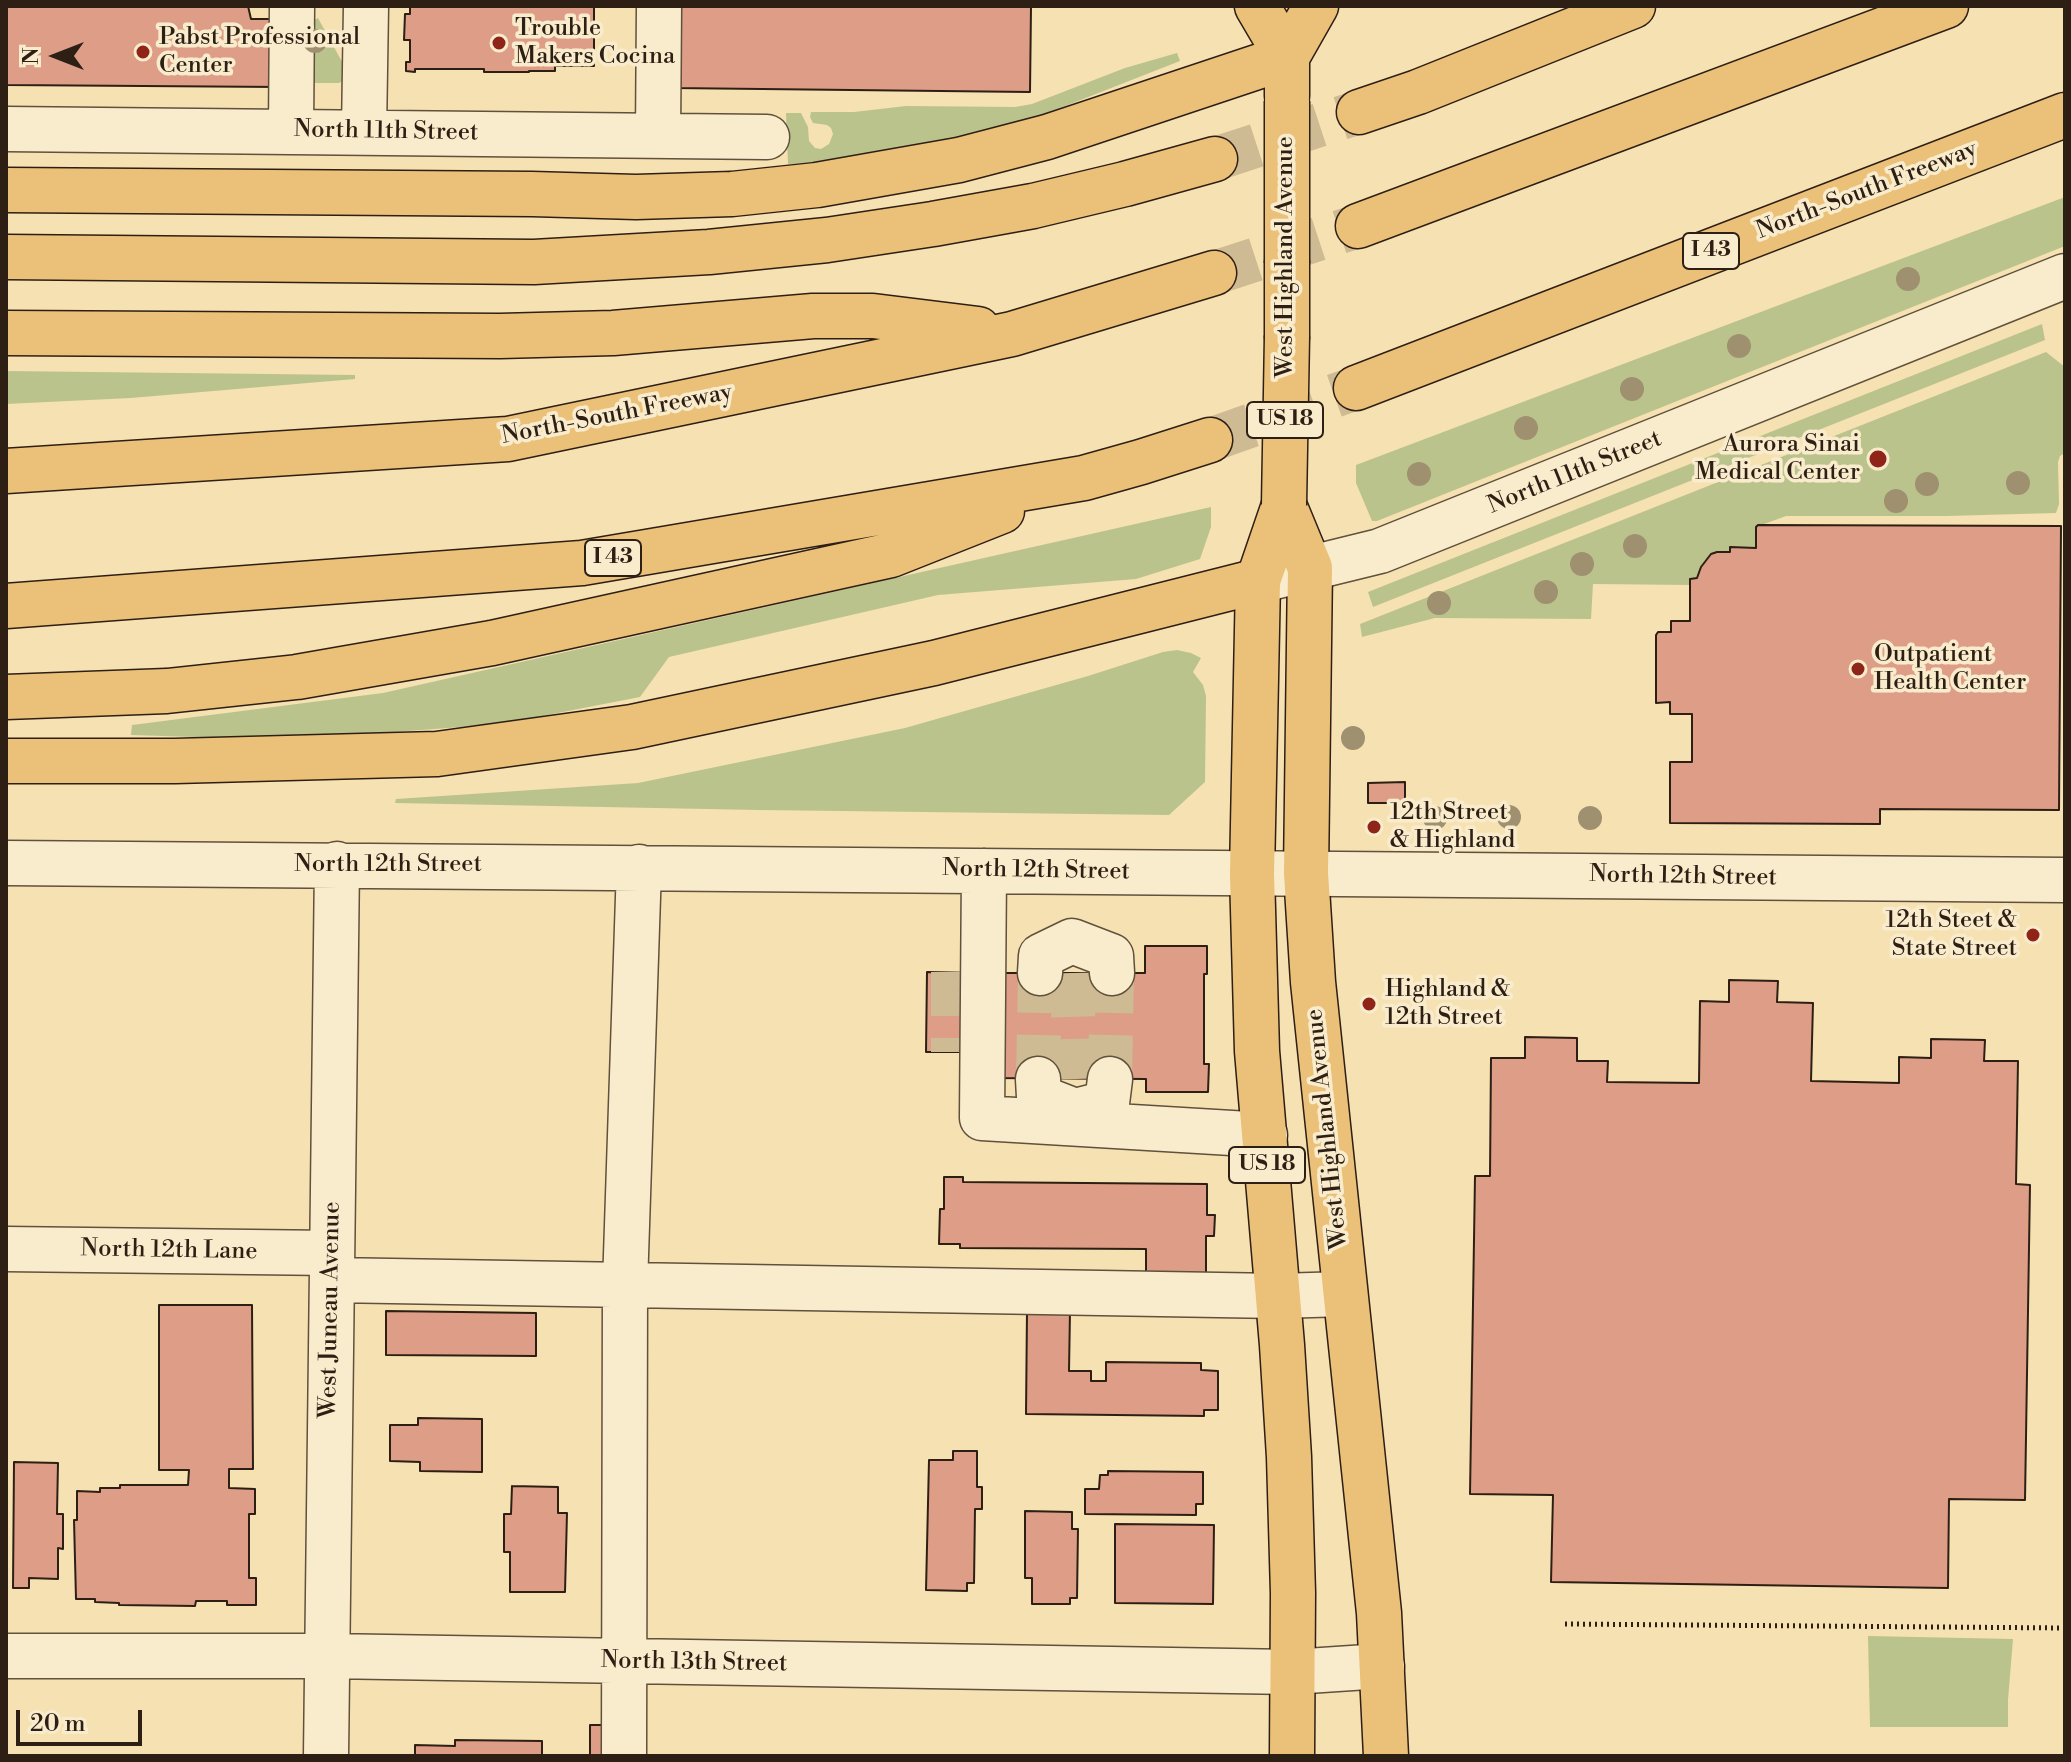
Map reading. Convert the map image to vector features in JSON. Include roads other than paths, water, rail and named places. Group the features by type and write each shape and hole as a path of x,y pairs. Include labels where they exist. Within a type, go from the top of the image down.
{"main road":[{"path":"6,190 636,197 732,194 803,187 902,172 1047,137 1287,57 1257,6"},
{"name":"West Highland Avenue","path":"1292,1756 1293,1593 1289,1472 1257,1051 1252,874 1258,581 1284,505 1287,57 1316,6"},
{"path":"1359,112 1418,92 1633,6"},
{"path":"1358,226 1946,6"},
{"name":"North-South Freeway","path":"1356,388 2065,115"},
{"path":"6,257 534,262 709,252 827,240 947,222 1110,188 1215,159"},
{"name":"North-South Freeway","path":"6,471 508,439 1012,334 1214,273"},
{"path":"6,333 529,336 613,333 813,316 873,316 1012,334"},
{"name":"I 43","path":"6,606 582,563 1084,478 1210,440"},
{"path":"6,697 167,691 268,680 492,643 891,555 1084,478"},
{"name":"West Highland Avenue","path":"1284,505 1310,568 1306,873 1313,982 1379,1613 1386,1756"},
{"path":"6,761 175,761 437,754 617,729 934,663 1258,581"}],"street":[{"path":"291,131 292,6"},
{"path":"364,132 366,6"},
{"path":"658,136 659,6"},
{"name":"North 11th Street","path":"6,129 767,137"},
{"name":"North 11th Street","path":"1258,581 1380,551 2065,276"},
{"name":"North 12th Street","path":"6,863 2065,880"},
{"name":"West Juneau Avenue","path":"326,1756 337,864"},
{"path":"624,1756 625,1285 639,867"},
{"path":"953,972 968,871"},
{"path":"968,871 982,1118"},
{"path":"1072,872 1074,965"},
{"path":"953,1052 965,1092 982,1118"},
{"path":"982,1118 1075,1094 1265,1135"},
{"name":"North 12th Lane","path":"6,1249 625,1285 1278,1296 1345,1294"},
{"name":"North 13th Street","path":"6,1656 327,1656 1292,1672 1382,1666"}],"tunnel":[{"path":"1215,159 1359,112"},
{"path":"1214,273 1358,226"},
{"path":"1210,440 1356,388"},
{"path":"953,972 953,1052"},
{"path":"1038,1079 1040,973"},
{"path":"1072,973 1075,1079"},
{"path":"1110,1079 1112,973"}],"place":[{"name":"Trouble Makers Cocina","path":"499,43"},
{"name":"Pabst Professional Center","path":"143,52"},
{"name":"Aurora Sinai Medical Center","path":"1878,459"},
{"name":"Outpatient Health Center","path":"1858,669"},
{"name":"12th Street & Highland","path":"1374,827"},
{"name":"12th Steet & State Street","path":"2033,935"},
{"name":"Highland & 12th Street","path":"1369,1004"}]}
